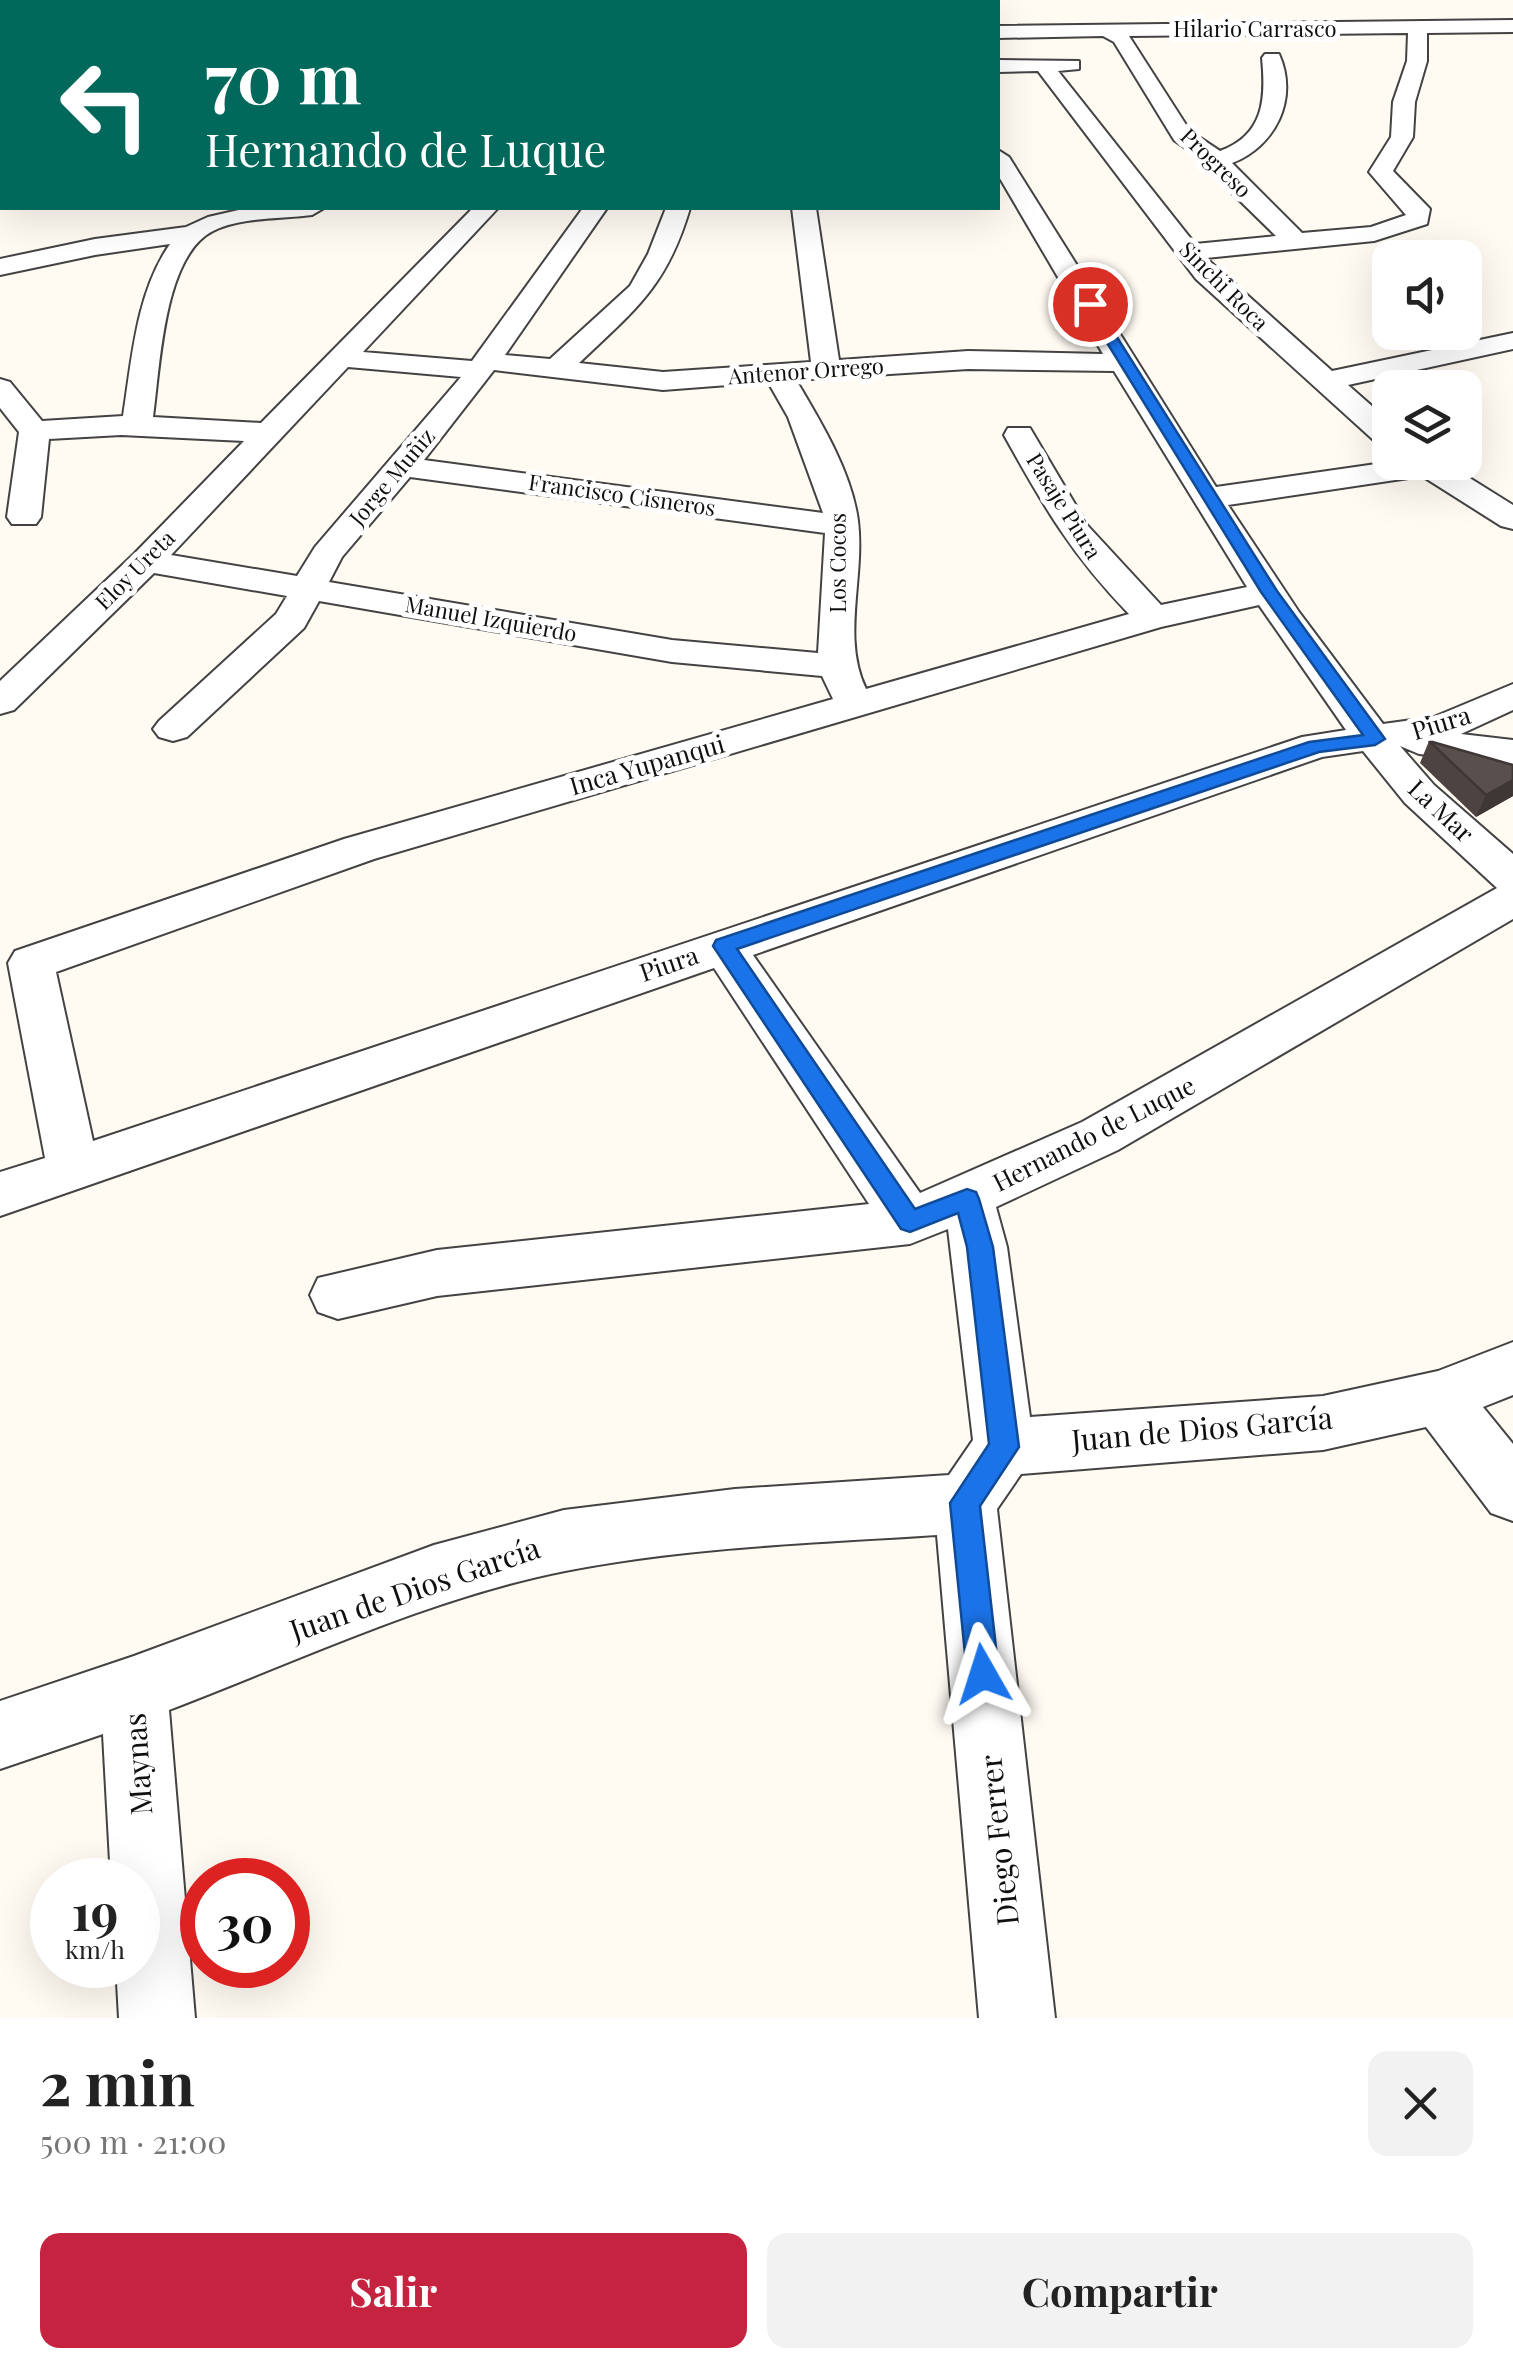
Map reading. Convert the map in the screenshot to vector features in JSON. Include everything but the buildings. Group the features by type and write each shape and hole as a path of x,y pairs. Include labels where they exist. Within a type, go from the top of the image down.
{"street":[{"name":"Hilario Carrasco","path":"1000,32 1513,26"},
{"path":"1186,252 1374,234 1418,219 1418,209 1381,172 1402,137 1404,102 1417,61 1418,29"},
{"name":"Progreso","path":"1109,32 1120,38 1117,64 1182,135 1218,160 1240,189 1296,241"},
{"path":"1218,160 1240,153 1262,134 1277,96 1272,58"},
{"path":"1000,66 1117,64"},
{"name":"Sinchi Roca","path":"1043,65 1186,252 1372,423"},
{"name":"La Mar","path":"1000,159 1270,592 1375,739 1422,794 1513,878"},
{"path":"0,267 203,222 296,210"},
{"name":"Eloy Ureta","path":"0,702 146,560 484,210"},
{"name":"Jorge Muñiz","path":"173,728 290,620 312,588 327,554 483,366 593,210"},
{"path":"555,370 641,290 661,254 677,210"},
{"path":"804,210 826,368"},
{"path":"136,425 168,266 203,222"},
{"path":"1324,382 1513,342"},
{"name":"Antenor Orrego","path":"338,358 555,370 663,381 968,360 1126,363"},
{"name":"Los Cocos","path":"777,372 823,461 842,525 836,666 854,705"},
{"path":"0,388 34,431 24,517"},
{"path":"34,431 73,425 136,425 266,433"},
{"name":"Pasaje Piura","path":"1019,435 1074,529 1100,564 1153,618"},
{"name":"Francisco Cisneros","path":"401,466 842,525"},
{"path":"1210,498 1372,472"},
{"path":"1450,480 1513,519"},
{"name":"Manuel Izquierdo","path":"146,560 672,651 836,666"},
{"name":"Inca Yupanqui","path":"73,1169 31,962 359,849 1153,618 1270,592"},
{"name":"Piura","path":"0,1194 1316,746 1443,728 1513,696"},
{"path":"1375,739 1513,752"},
{"name":"Hernando de Luque","path":"338,1295 437,1273 910,1222 1100,1136 1513,899"},
{"path":"724,946 910,1222"},
{"path":"965,1503 1004,1447 980,1247 967,1199"},
{"name":"Juan de Dios García","path":"1004,1447 1323,1424 1439,1397 1513,1368"},
{"path":"1439,1397 1513,1492"},
{"name":"Juan de Dios García","path":"0,1734 134,1690 434,1578 564,1540 735,1519 965,1503"},
{"name":"Diego Ferrer","path":"965,1503 1017,2018"},
{"name":"Maynas","path":"134,1690 157,2018"}],"route":[{"path":"983,1674 965,1503 1004,1447 980,1247 967,1199 910,1222 724,946 1316,746 1375,739 1270,592 1090,304"}]}
